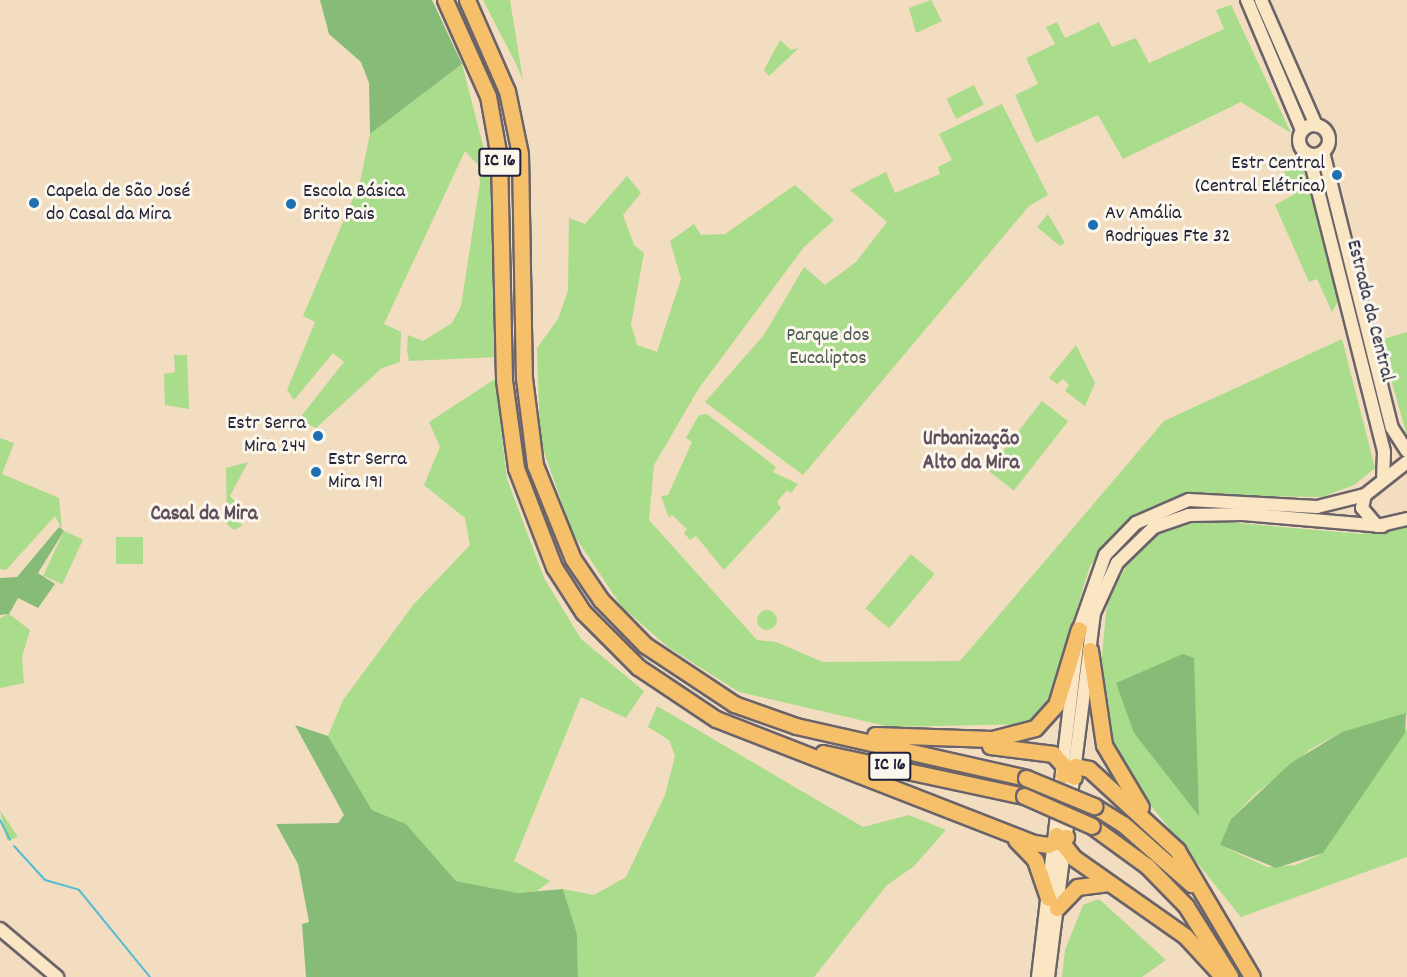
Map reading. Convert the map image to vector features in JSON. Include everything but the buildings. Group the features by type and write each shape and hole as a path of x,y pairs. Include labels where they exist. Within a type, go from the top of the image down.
{"highway":[{"name":"IC 16","path":"445,0 488,96 499,157 504,380 516,468 530,513 554,567 583,612 638,667 677,697 756,736 1024,796 1092,826 1147,866 1186,906 1231,977"},
{"name":"IC 16","path":"467,0 507,91 520,154 524,378 535,465 549,507 573,559 601,600 645,645 704,689 796,726 1026,778 1094,806 1159,852 1204,897 1252,977"},
{"path":"948,740 1009,738 1042,723 1059,698 1079,629"},
{"path":"1090,650 1104,745 1158,831"},
{"path":"796,726 1048,752 1069,769 1089,769 1177,850 1204,897"},
{"path":"756,736 1038,845 1060,841 1113,884 1185,936 1223,977"},
{"path":"1002,830 1035,860 1053,903 1077,886 1113,884"}],"main road":[{"path":"1247,0 1302,130 1299,146 1310,155 1323,152 1328,134 1316,125 1261,0"},
{"path":"1302,130 1316,125"},
{"name":"Estrada da Central","path":"1323,152 1392,428 1407,451"},
{"name":"Estrada da Central","path":"1310,155 1384,452 1383,476"},
{"path":"1330,235 1343,232"},
{"path":"1069,769 1079,629 1105,555 1136,523 1171,504 1214,498 1317,507 1365,495 1383,476 1407,462"},
{"path":"1365,495 1365,517 1382,526"},
{"path":"1048,977 1053,903 1069,769 1090,650 1094,613 1108,578 1129,548 1162,524 1211,512 1382,526 1407,519"},
{"path":"1038,977 1053,903"},
{"path":"0,929 57,977"}],"green space":[{"path":"320,0 432,0 462,64 370,134 369,83 361,62 329,34"},
{"path":"483,0 510,0 523,80 516,64"},
{"path":"931,0 942,21 916,33 909,8"},
{"path":"1231,5 1291,133 1241,102 1123,159 1098,115 1036,143 1015,95 1038,84 1026,58 1055,44 1046,27 1057,22 1065,38 1099,22 1112,47 1136,38 1149,63 1224,29 1216,10"},
{"path":"780,40 791,50 799,48 769,76 764,70"},
{"path":"462,64 492,180 498,357 409,361 407,351 408,335 423,341 452,323 461,306 480,183 478,165 465,151 384,324 401,332 400,362 382,368 316,428 302,421 302,415 344,362 333,353 294,400 287,390 315,322 303,316 360,182 370,134"},
{"path":"974,85 984,105 956,119 946,99"},
{"name":"Parque dos Eucaliptos","path":"1002,104 1048,195 1029,206 803,475 705,402 764,335 804,267 825,285 856,262 887,222 850,190 886,172 895,193 940,174 938,167 952,160 939,134"},
{"path":"1302,164 1339,300 1332,312 1317,279 1309,282 1275,205 1293,195 1284,171"},
{"path":"627,176 641,193 623,215 634,245 644,253 631,324 637,345 657,352 681,279 670,241 694,224 701,235 725,234 795,185 834,220 804,247 699,388 654,465 649,520 757,640 776,642 823,662 960,661 1164,421 1342,339 1375,468 1354,485 1322,497 1190,495 1130,520 1090,566 1046,708 1029,724 890,727 739,692 668,647 622,607 572,532 540,440 537,348 558,319 568,291 569,218 585,224"},
{"path":"1048,214 1065,243 1060,246 1037,227"},
{"path":"1407,332 1407,436 1380,340"},
{"path":"1076,345 1095,383 1085,406 1065,391 1069,385 1063,379 1057,384 1049,378"},
{"path":"174,355 187,355 189,409 165,405 164,374 175,372"},
{"path":"495,379 507,479 544,578 581,639 644,691 626,718 581,697 514,861 550,881 537,891 517,893 456,881 406,824 372,810 328,736 343,700 414,604 470,545 465,518 424,485 440,447 429,422"},
{"path":"1042,401 1068,421 1014,491 988,470"},
{"path":"707,414 776,467 773,472 798,484 791,493 787,490 777,502 781,508 724,570 696,536 690,540 684,533 687,529 672,515 669,518 661,496 668,495 692,442 686,438 699,415"},
{"path":"0,438 14,443 2,474 59,498 62,530 55,516 6,570 0,569"},
{"path":"248,462 230,496 244,510 233,518 243,525 234,530 227,524 226,468"},
{"path":"1203,520 1362,534 1407,524 1407,715 1342,732 1311,749 1253,796 1231,819 1220,845 1267,867 1296,865 1323,853 1407,728 1407,857 1241,917 1130,780 1112,747 1100,675 1107,604 1131,556 1162,532"},
{"path":"59,527 64,531 38,573 55,584 38,608 18,598 9,614 0,615 0,578 17,577"},
{"path":"64,531 83,540 62,584 43,575"},
{"path":"116,537 143,537 143,564 116,564"},
{"path":"911,554 935,574 889,628 865,608"},
{"path":"767,610 774,613 777,620 774,627 767,630 760,627 757,620 760,613"},
{"path":"9,614 30,630 22,657 24,683 0,688 0,618"},
{"path":"1183,654 1194,658 1199,816 1134,733 1116,683"},
{"path":"657,706 863,827 909,815 946,830 913,867 887,885 814,977 578,977 577,934 563,889 594,895 626,877 665,795 675,756 669,740 648,727"},
{"path":"1406,713 1405,733 1323,853 1276,868 1220,845 1231,819 1291,763 1342,732"},
{"path":"295,725 328,736 372,810 406,824 456,881 517,893 563,889 577,934 578,977 306,977 302,924 309,922 298,864 276,824 338,823 344,815"},
{"path":"0,810 18,837 7,841"},
{"path":"1099,899 1166,960 1142,977 1062,977 1065,950 1083,905"}],"waterway":[{"path":"0,820 10,840"},
{"path":"14,846 45,880 79,890 150,977"}],"place":[{"name":"Estr Central (Central Elétrica)","path":"1337,175"},
{"name":"Capela de São José do Casal da Mira","path":"34,203"},
{"name":"Escola Básica Brito Pais","path":"291,204"},
{"name":"Av Amália Rodrigues Fte 32","path":"1093,225"},
{"name":"Estr Serra Mira 244","path":"318,436"},
{"name":"Estr Serra Mira 191","path":"316,472"}],"district":[{"name":"Urbanização Alto da Mira","path":"971,452"},
{"name":"Casal da Mira","path":"204,515"}]}
